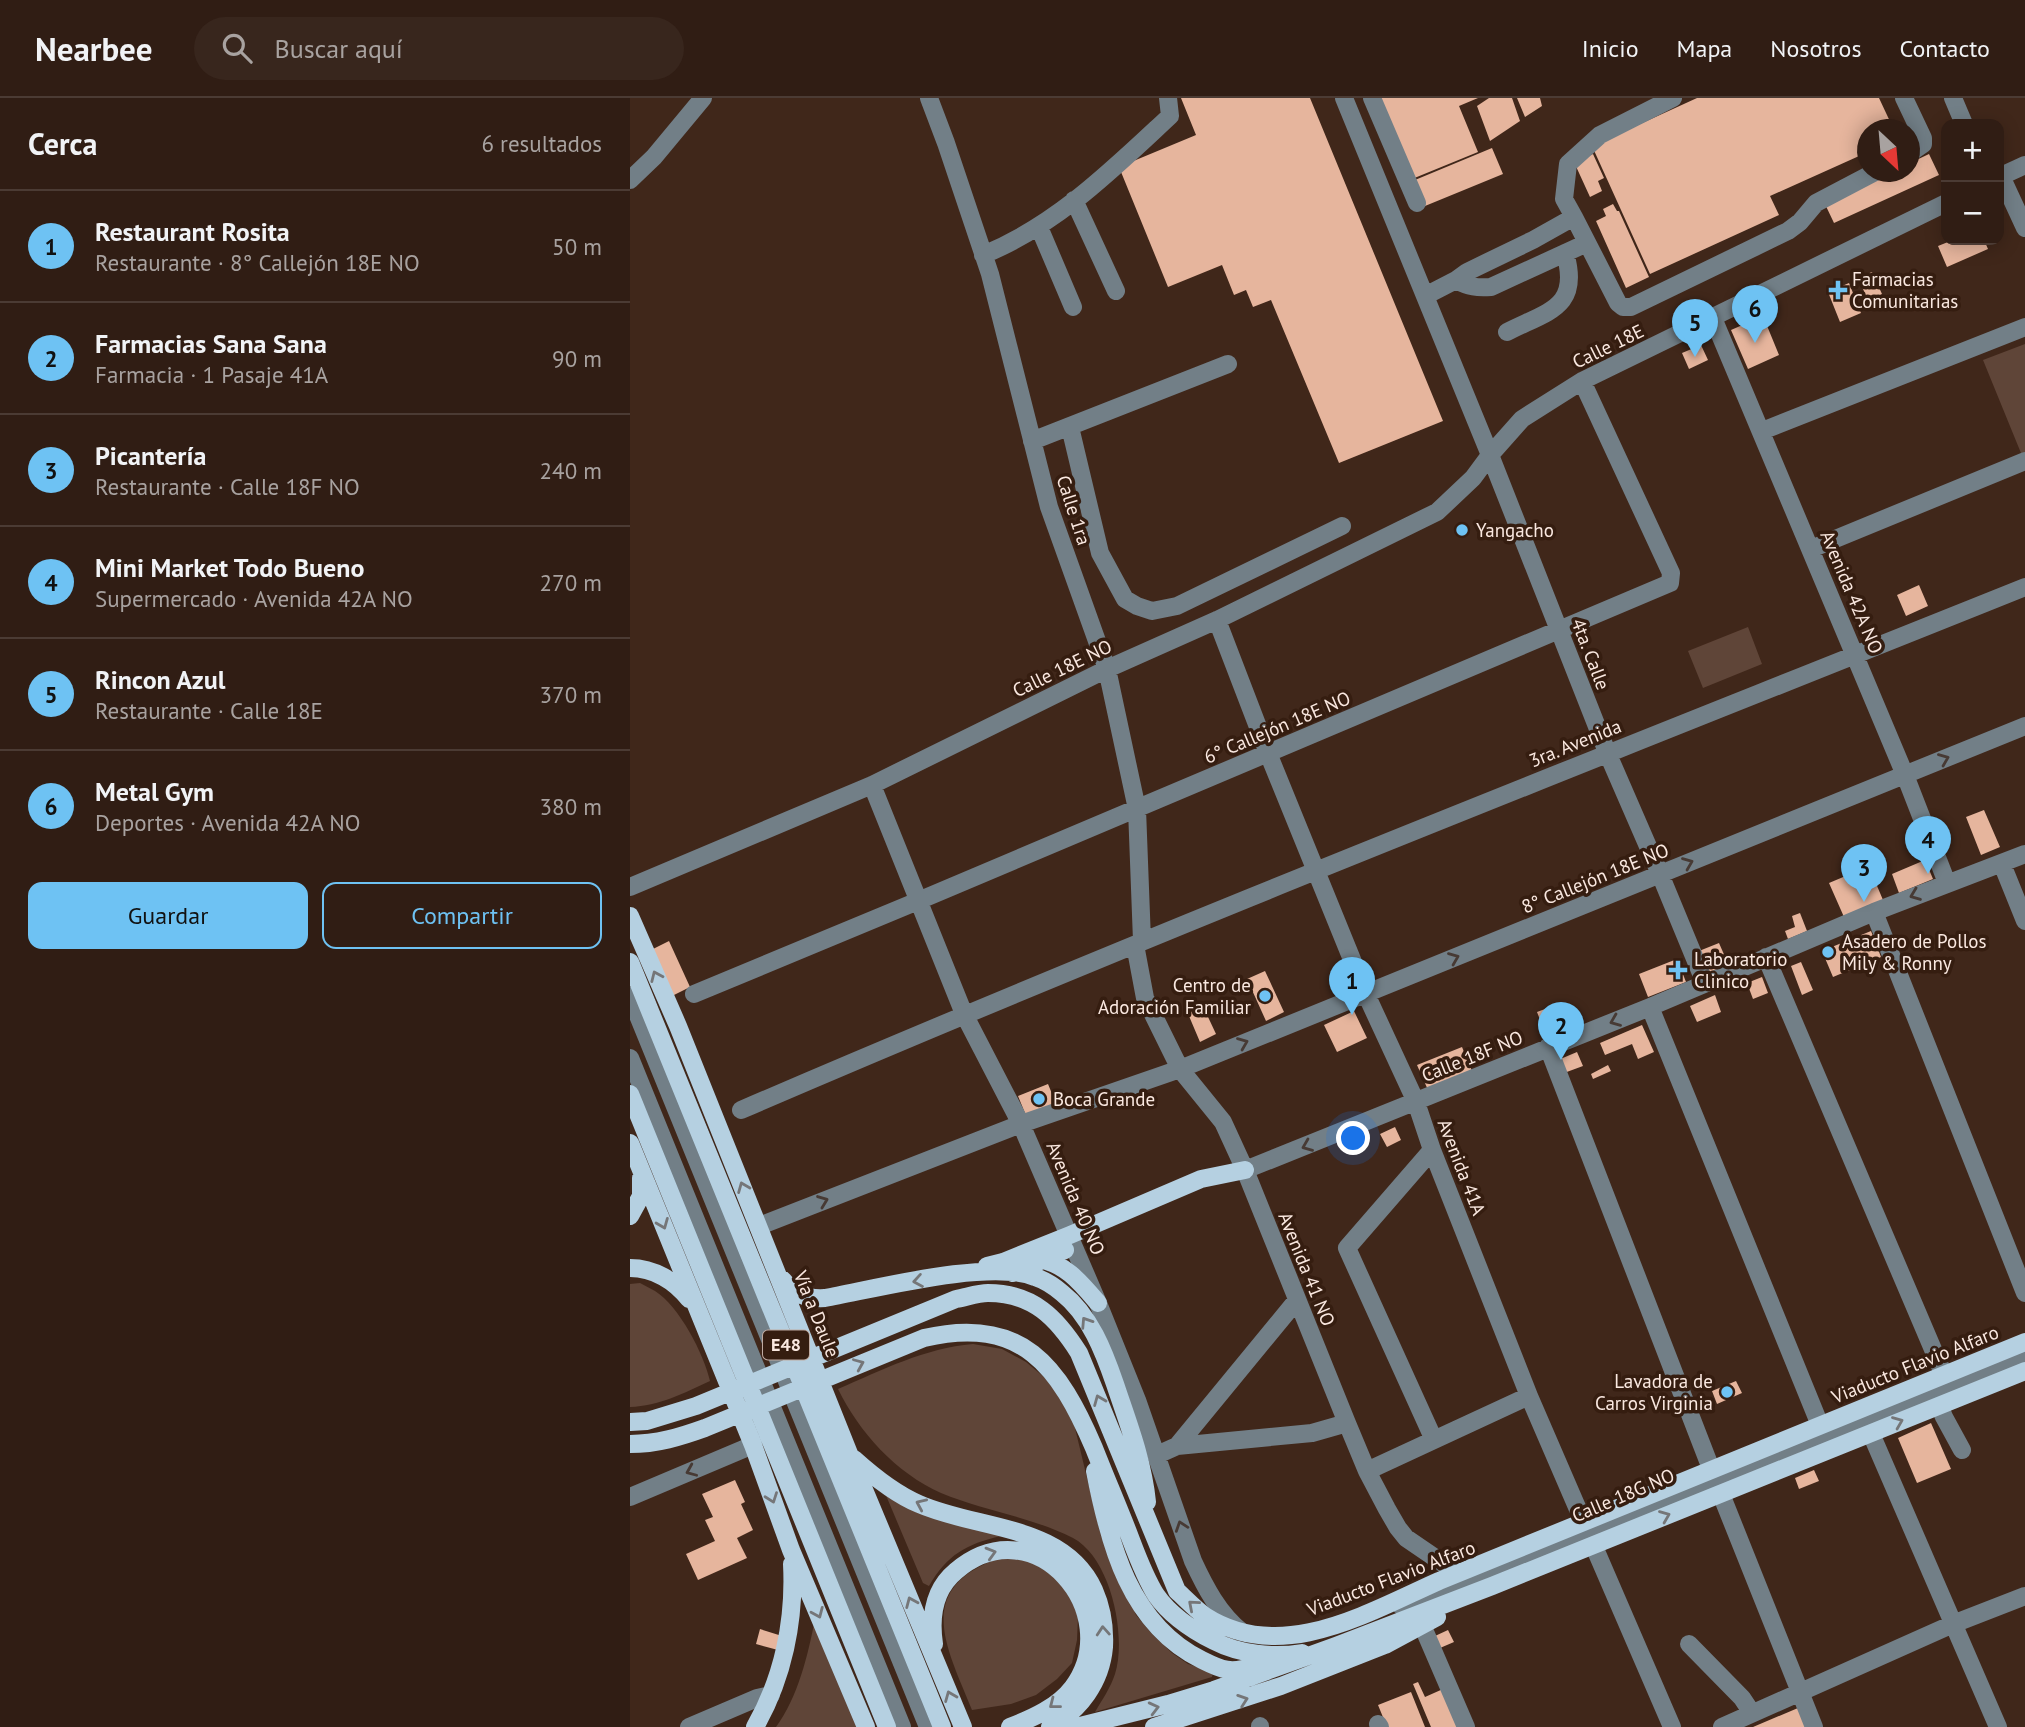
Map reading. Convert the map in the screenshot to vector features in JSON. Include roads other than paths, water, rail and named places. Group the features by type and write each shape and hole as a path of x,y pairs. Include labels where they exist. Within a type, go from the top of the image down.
{"main road":[{"name":"Vía a Daule","path":"630,916 678,1026 962,1727"},
{"name":"Vía a Daule","path":"630,962 942,1727"},
{"name":"E48","path":"630,1094 887,1727"},
{"path":"630,1143 753,1445 791,1550 866,1727"},
{"path":"630,1216 640,1196 642,1181 637,1161"},
{"path":"1003,1262 1201,1178 1243,1171"},
{"path":"956,1299 1243,1171"},
{"path":"779,1275 790,1288 809,1298 825,1298 946,1276 1003,1262 1040,1258 1054,1262 1078,1280 1098,1303"},
{"path":"630,1268 650,1271 664,1277 687,1296 700,1316"},
{"path":"946,1276 991,1272 1034,1276 1062,1293 1087,1322 1110,1370 1139,1457 1149,1526"},
{"name":"Viaducto Flavio Alfaro","path":"630,1422 647,1422 696,1406 956,1299 986,1292 1008,1294 1031,1302 1050,1315 1065,1330 1079,1353 1177,1591 1205,1616 1230,1628 1264,1637 1293,1636 1321,1630 2025,1342"},
{"path":"630,1444 648,1444 705,1428 914,1342 965,1331 1002,1337 1031,1352 1061,1383 1088,1434 1150,1584 1157,1597 1179,1619 1209,1638 1240,1651 1297,1654 1334,1640"},
{"path":"1088,1434 1104,1516 1135,1598 1159,1629 1184,1649 1210,1664 1232,1671 1243,1670 1492,1586 2025,1371"},
{"path":"850,1456 875,1478 919,1504 1045,1541 1079,1565 1090,1581 1102,1617 1102,1660 1098,1676 1077,1707 1050,1727"},
{"path":"755,1727 771,1695 788,1641 793,1584 791,1550"},
{"path":"937,1665 932,1615 937,1597 951,1575 971,1561 1000,1550 1021,1550 1052,1564 1066,1576 1083,1606 1088,1639 1086,1658 1082,1672 1072,1688 1059,1701 1043,1712 1010,1727"},
{"path":"1154,1727 1281,1686 1385,1645 1492,1586"},
{"path":"1082,1726 1214,1690 1334,1640"}],"street":[{"path":"630,180 654,157 703,98"},
{"name":"Calle 1ra","path":"929,98 983,255 1049,507 1107,669 1137,809 1139,945"},
{"path":"983,255 1004,247 1039,227 1098,183 1170,116 1168,98"},
{"name":"4ta. Calle","path":"1343,98 1490,455 1607,752 1705,983"},
{"path":"1372,98 1417,203"},
{"path":"1673,98 1600,135 1568,164 1564,199 1618,303 1623,307 1631,307 1787,230 1800,222 1816,203 1857,181"},
{"path":"1904,98 1914,119"},
{"path":"1953,98 1962,119"},
{"path":"2013,172 2025,228"},
{"path":"1074,200 1116,290"},
{"name":"Calle 18E","path":"1490,455 1522,419 1582,381 1941,205"},
{"path":"1425,296 1574,217"},
{"path":"1039,227 1073,307"},
{"path":"1457,280 1467,286 1491,287 1587,243"},
{"path":"1507,332 1557,306 1568,293 1570,272 1565,253"},
{"name":"Avenida 42A NO","path":"1713,318 1905,775 1947,883"},
{"path":"1762,431 2025,327"},
{"path":"1032,441 1228,364"},
{"name":"6° Callejón 18E NO","path":"694,994 1670,583 1672,579 1666,561 1582,381"},
{"path":"1070,427 1100,553 1125,599 1137,606 1152,611 1177,606 1342,526"},
{"name":"Calle 18E NO","path":"630,887 872,785 1107,669 1217,620 1437,512 1473,478 1490,455"},
{"path":"1811,549 2025,461"},
{"name":"3ra. Avenida","path":"741,1110 964,1014 1139,945 1607,752 2025,587"},
{"name":"Avenida 41A","path":"1217,620 1366,994 1416,1102 1432,1150 1529,1396 1672,1727"},
{"name":"8° Callejón 18E NO","path":"759,1226 1021,1124 1180,1069 2025,726"},
{"name":"Avenida 40 NO","path":"872,785 964,1014 1021,1124 1070,1235 1157,1455 1201,1580 1222,1613 1236,1628"},
{"name":"Calle 18F NO","path":"1243,1171 1650,1007 1874,912 2025,855"},
{"path":"2002,864 2025,921"},
{"path":"1874,912 2025,1293"},
{"name":"Avenida 41 NO","path":"1139,945 1145,999 1180,1069 1223,1122 1367,1471 1406,1538 1469,1581"},
{"path":"1766,957 1941,1390 1944,1417 1962,1450"},
{"path":"630,996 928,1727"},
{"path":"1650,1007 1825,1435"},
{"path":"1548,1048 1814,1727"},
{"path":"630,1059 902,1727"},
{"path":"1432,1150 1347,1248 1434,1440"},
{"path":"1177,1446 1297,1300"},
{"name":"Calle 18G NO","path":"1236,1628 1258,1642 1273,1644 1334,1640 1412,1602 2025,1357"},
{"path":"1367,1471 1529,1396"},
{"path":"1865,1419 1998,1727"},
{"path":"1157,1455 1177,1446 1312,1433 1346,1423"},
{"path":"630,1497 753,1445"},
{"path":"1722,1727 1953,1624 2025,1595"},
{"path":"1412,1602 1466,1727"},
{"path":"1689,1644 1742,1698 1752,1713"},
{"path":"688,1727 757,1698 771,1695"}],"place":[{"name":"Farmacias Comunitarias","path":"1838,290"},
{"name":"Metal Gym","path":"1755,343"},
{"name":"Rincon Azul","path":"1695,357"},
{"name":"Yangacho","path":"1462,530"},
{"name":"Mini Market Todo Bueno","path":"1928,874"},
{"name":"Picantería","path":"1864,902"},
{"name":"Asadero de Pollos Mily & Ronny","path":"1828,952"},
{"name":"Laboratorio Clinico","path":"1678,970"},
{"name":"Centro de Adoración Familiar","path":"1265,996"},
{"name":"Restaurant Rosita","path":"1352,1015"},
{"name":"Farmacias Sana Sana","path":"1561,1060"},
{"name":"Boca Grande","path":"1039,1099"},
{"name":"Lavadora de Carros Virginia","path":"1727,1392"}]}
